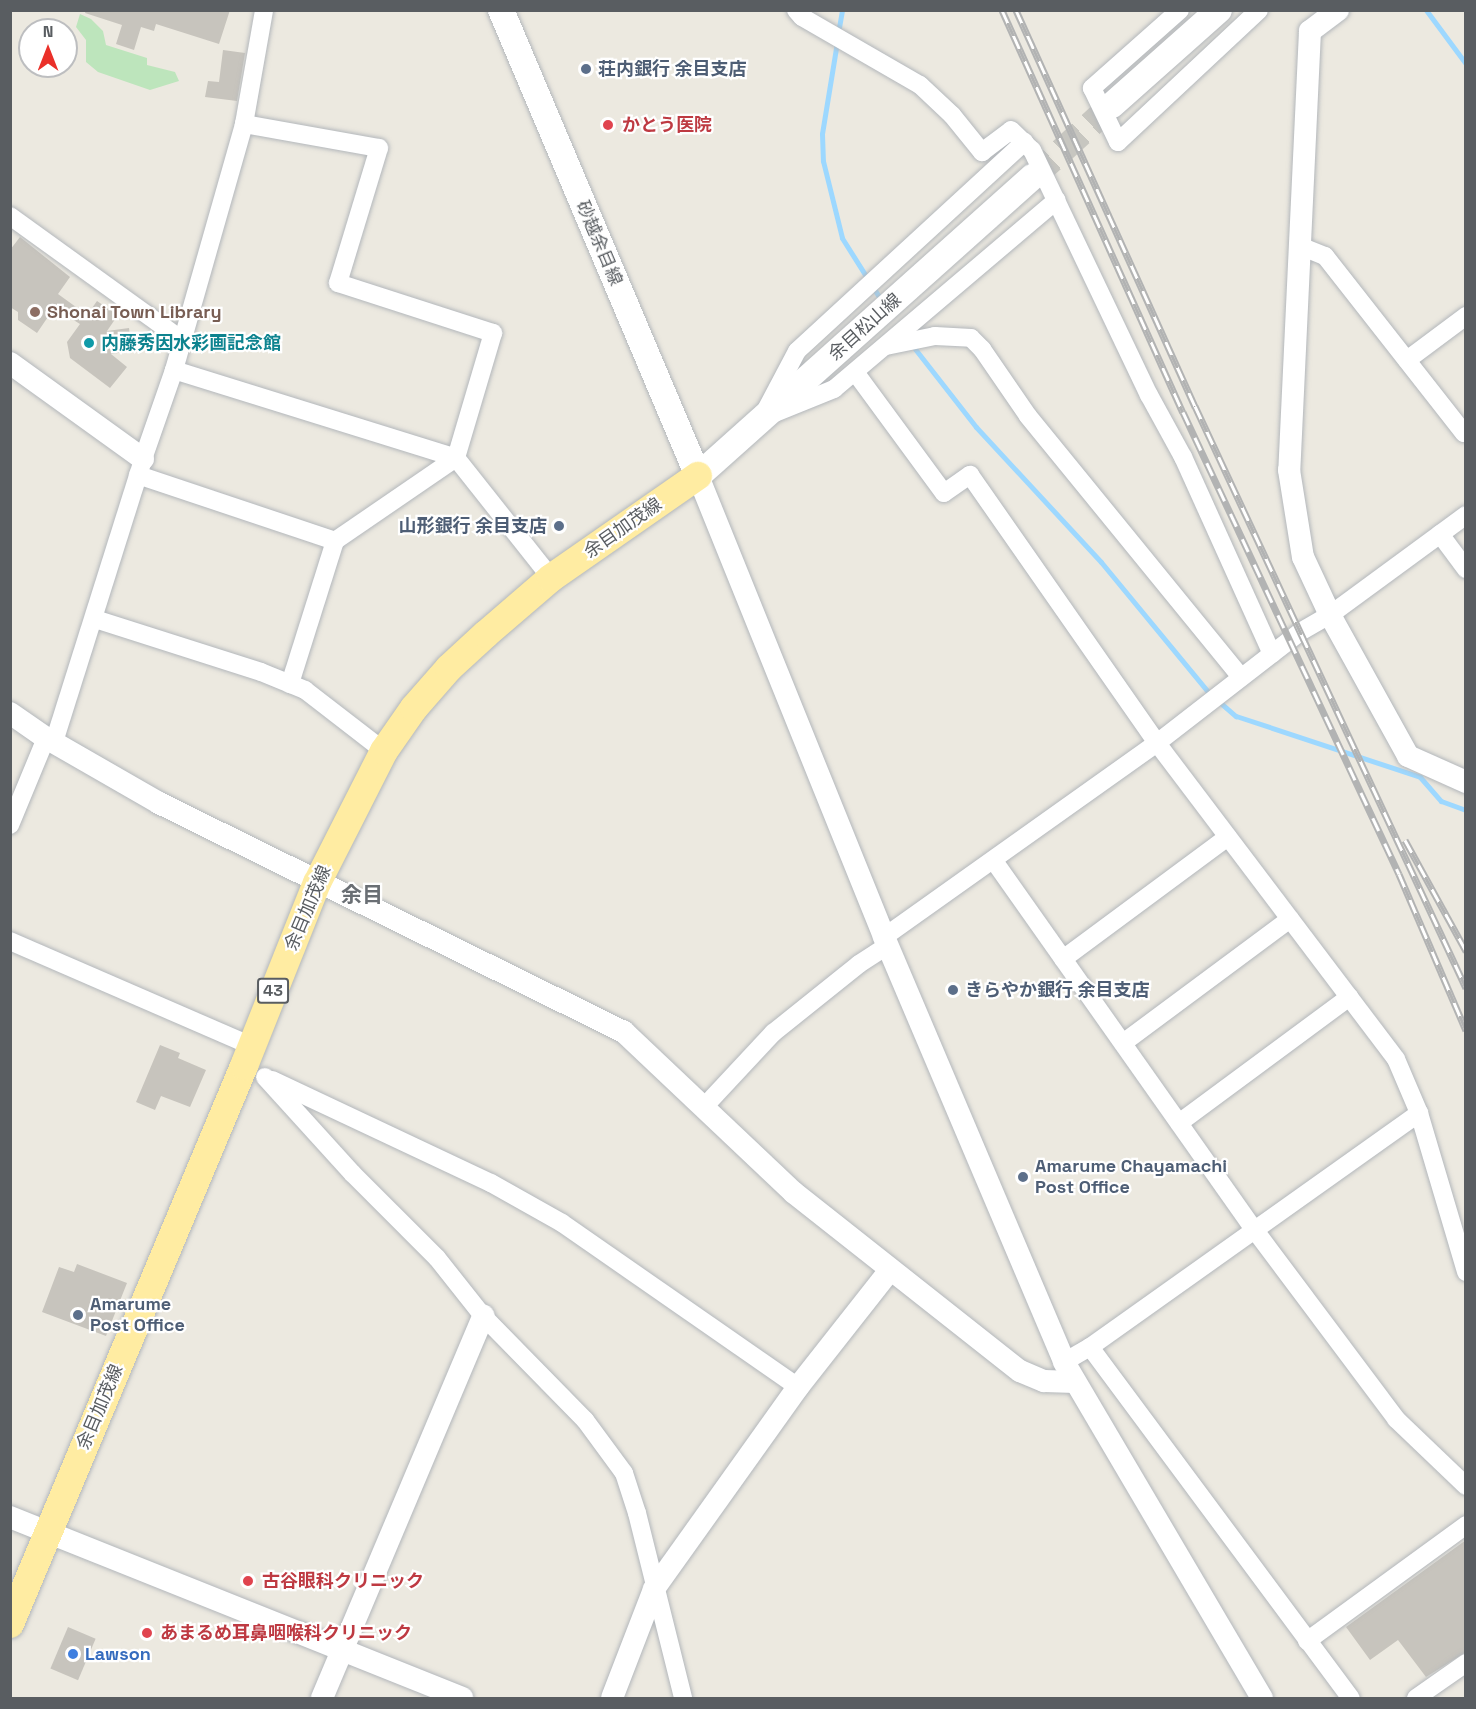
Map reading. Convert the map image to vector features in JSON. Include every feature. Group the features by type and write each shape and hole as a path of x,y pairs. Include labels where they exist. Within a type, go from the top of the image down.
{"main road":[{"name":"砂越余目線","path":"501,10 698,476"},
{"path":"1112,105 1219,10"},
{"name":"余目松山線","path":"698,476 1033,177"},
{"name":"余目加茂線","path":"10,1624 253,1063 317,883 384,751 414,708 449,668 551,578 698,476"}],"street":[{"path":"10,825 50,740 95,619 140,467 174,369 244,124 264,10"},
{"path":"796,10 802,17 920,85 952,115 982,152 1011,130 1032,150 1149,395 1183,457 1272,654"},
{"path":"1180,10 1092,88 1118,142 1259,10"},
{"path":"1338,10 1310,31 1289,470 1303,557 1330,615 1408,756 1466,782"},
{"path":"244,124 379,148 338,283 493,333 456,458 335,541 290,684"},
{"path":"762,418 796,351 1024,142"},
{"path":"762,418 834,389 1057,200"},
{"path":"10,216 182,340"},
{"path":"1300,246 1325,256 1464,433 1466,432"},
{"path":"1407,360 1466,316"},
{"path":"886,346 935,336 971,338 982,349 1028,416 1241,677"},
{"path":"10,363 140,467 335,541"},
{"path":"174,369 456,458 551,578"},
{"path":"855,372 944,493 970,475 1157,744 1396,1059 1419,1113 1466,1272"},
{"path":"698,476 886,941 1064,1362 1262,1698"},
{"path":"703,1108 772,1033 886,941 1157,744 1300,632 1330,615 1466,515"},
{"path":"1440,534 1466,569"},
{"path":"95,619 261,672 305,690 384,751"},
{"path":"10,713 50,740 159,803 317,883 624,1032 793,1192 1020,1371 1044,1381 1075,1382"},
{"path":"1063,959 1228,837"},
{"path":"994,861 1254,1229 1396,1419 1466,1486"},
{"path":"1123,1043 1290,919"},
{"path":"10,941 491,1183 562,1223 798,1387"},
{"path":"1179,1123 1349,997"},
{"path":"253,1063 352,1173 437,1258 483,1316 585,1420 624,1473 637,1513 654,1589 683,1698"},
{"path":"1064,1362 1090,1347 1419,1113"},
{"path":"612,1698 654,1589 798,1387 890,1270"},
{"path":"322,1698 483,1316"},
{"path":"1090,1347 1351,1698"},
{"path":"10,1517 462,1698"},
{"path":"1307,1641 1466,1525"},
{"path":"1416,1698 1466,1662"}],"green space":[{"path":"80,14 91,19 103,31 106,45 147,58 147,65 175,72 179,81 150,90 98,72 86,62 86,40 78,30"}],"building":[{"path":"86,10 230,10 219,44 156,24 154,31 141,27 134,50 116,44 122,25 85,13"},
{"path":"223,50 245,53 237,101 205,97 208,81 219,82"},
{"name":"Shonai Town Library","path":"20,237 70,277 58,294 87,315 97,301 118,315 107,331 129,328 132,351 111,354 127,367 110,388 70,358 67,342 80,324 54,308 37,333 18,320 18,312 10,307 10,250"},
{"path":"160,1045 180,1053 178,1058 206,1070 190,1107 161,1096 155,1110 136,1102"},
{"path":"77,1264 127,1283 106,1336 42,1312 59,1267 74,1272"},
{"path":"1466,1540 1466,1652 1426,1677 1398,1640 1370,1660 1346,1627"},
{"name":"Lawson","path":"68,1627 96,1639 78,1680 50,1668"}],"waterway":[{"path":"838,33 842,10"},
{"path":"1426,10 1466,64"},
{"path":"837,42 822,134 823,161 842,238 883,303"},
{"path":"912,345 976,427 1101,562 1208,692 1236,716 1420,777 1441,801 1466,810"}],"tunnel":[{"path":"1033,177 1112,105"}],"railway":[{"path":"1002,10 1183,412 1399,874 1466,1030"},
{"path":"1016,10 1195,406 1466,988"},
{"path":"1405,840 1466,951"}],"place":[{"name":"荘内銀行 余目支店","path":"586,69"},
{"name":"かとう医院","path":"608,125"},
{"name":"Shonai Town Library","path":"35,312"},
{"name":"内藤秀因水彩画記念館","path":"89,343"},
{"name":"山形銀行 余目支店","path":"559,526"},
{"name":"きらやか銀行 余目支店","path":"953,990"},
{"name":"Amarume Chayamachi Post Office","path":"1023,1177"},
{"name":"Amarume Post Office","path":"78,1315"},
{"name":"古谷眼科クリニック","path":"248,1581"},
{"name":"あまるめ耳鼻咽喉科クリニック","path":"147,1633"},
{"name":"Lawson","path":"73,1654"}],"district":[{"name":"余目","path":"362,895"}]}
